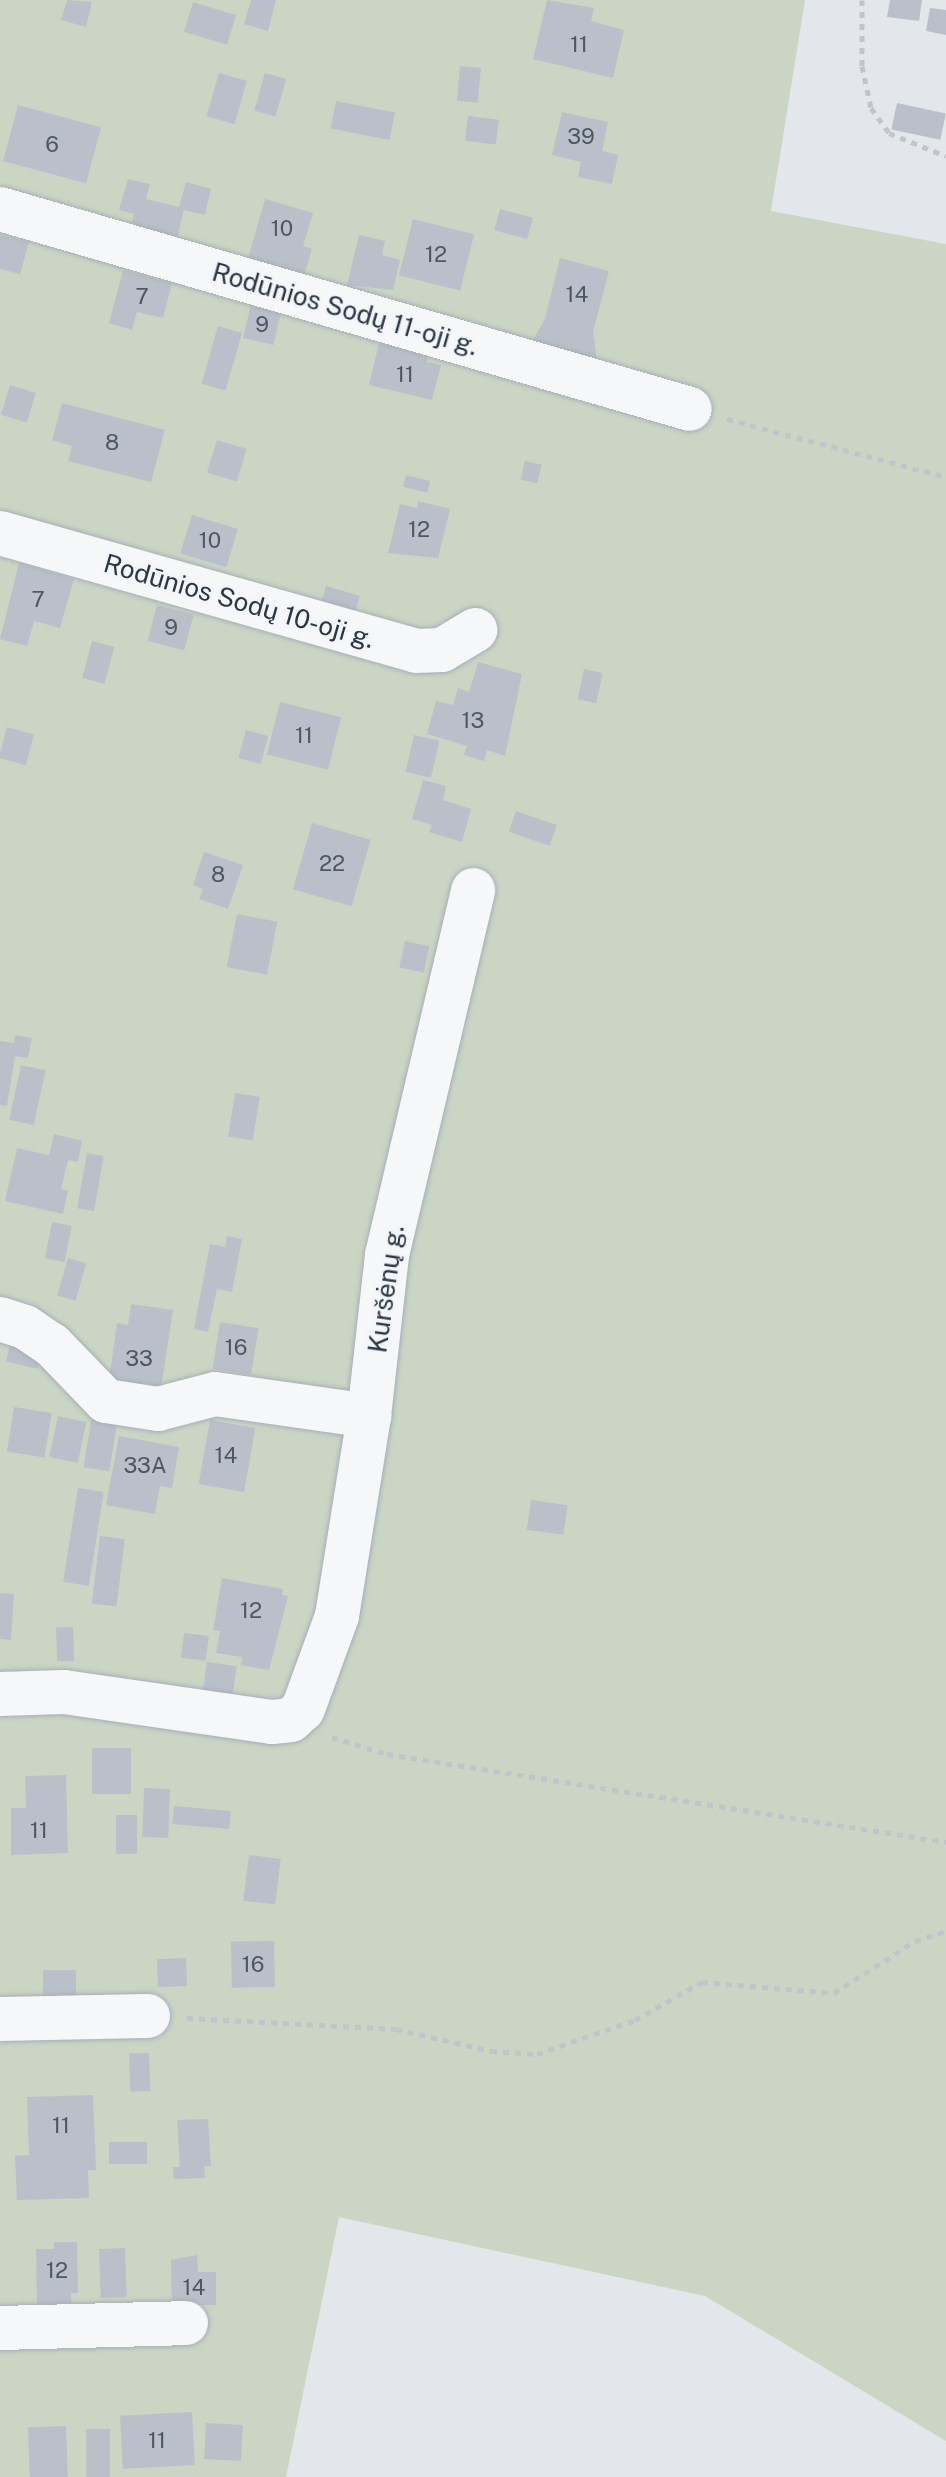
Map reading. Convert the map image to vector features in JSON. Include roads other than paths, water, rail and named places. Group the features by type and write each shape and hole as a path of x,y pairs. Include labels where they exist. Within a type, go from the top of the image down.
{"street":[{"name":"Rodūnios Sodų 11-oji g.","path":"0,209 690,409"},
{"name":"Rodūnios Sodų 10-oji g.","path":"0,533 416,651 442,650 475,630"},
{"name":"Kuršėnų g.","path":"0,1694 64,1692 272,1722 302,1705 337,1616 369,1416 387,1255 473,890"},
{"path":"0,1319 25,1327 52,1345 106,1401 158,1409 215,1394 369,1416"},
{"path":"0,2019 148,2016"},
{"path":"0,2328 186,2323"}]}
